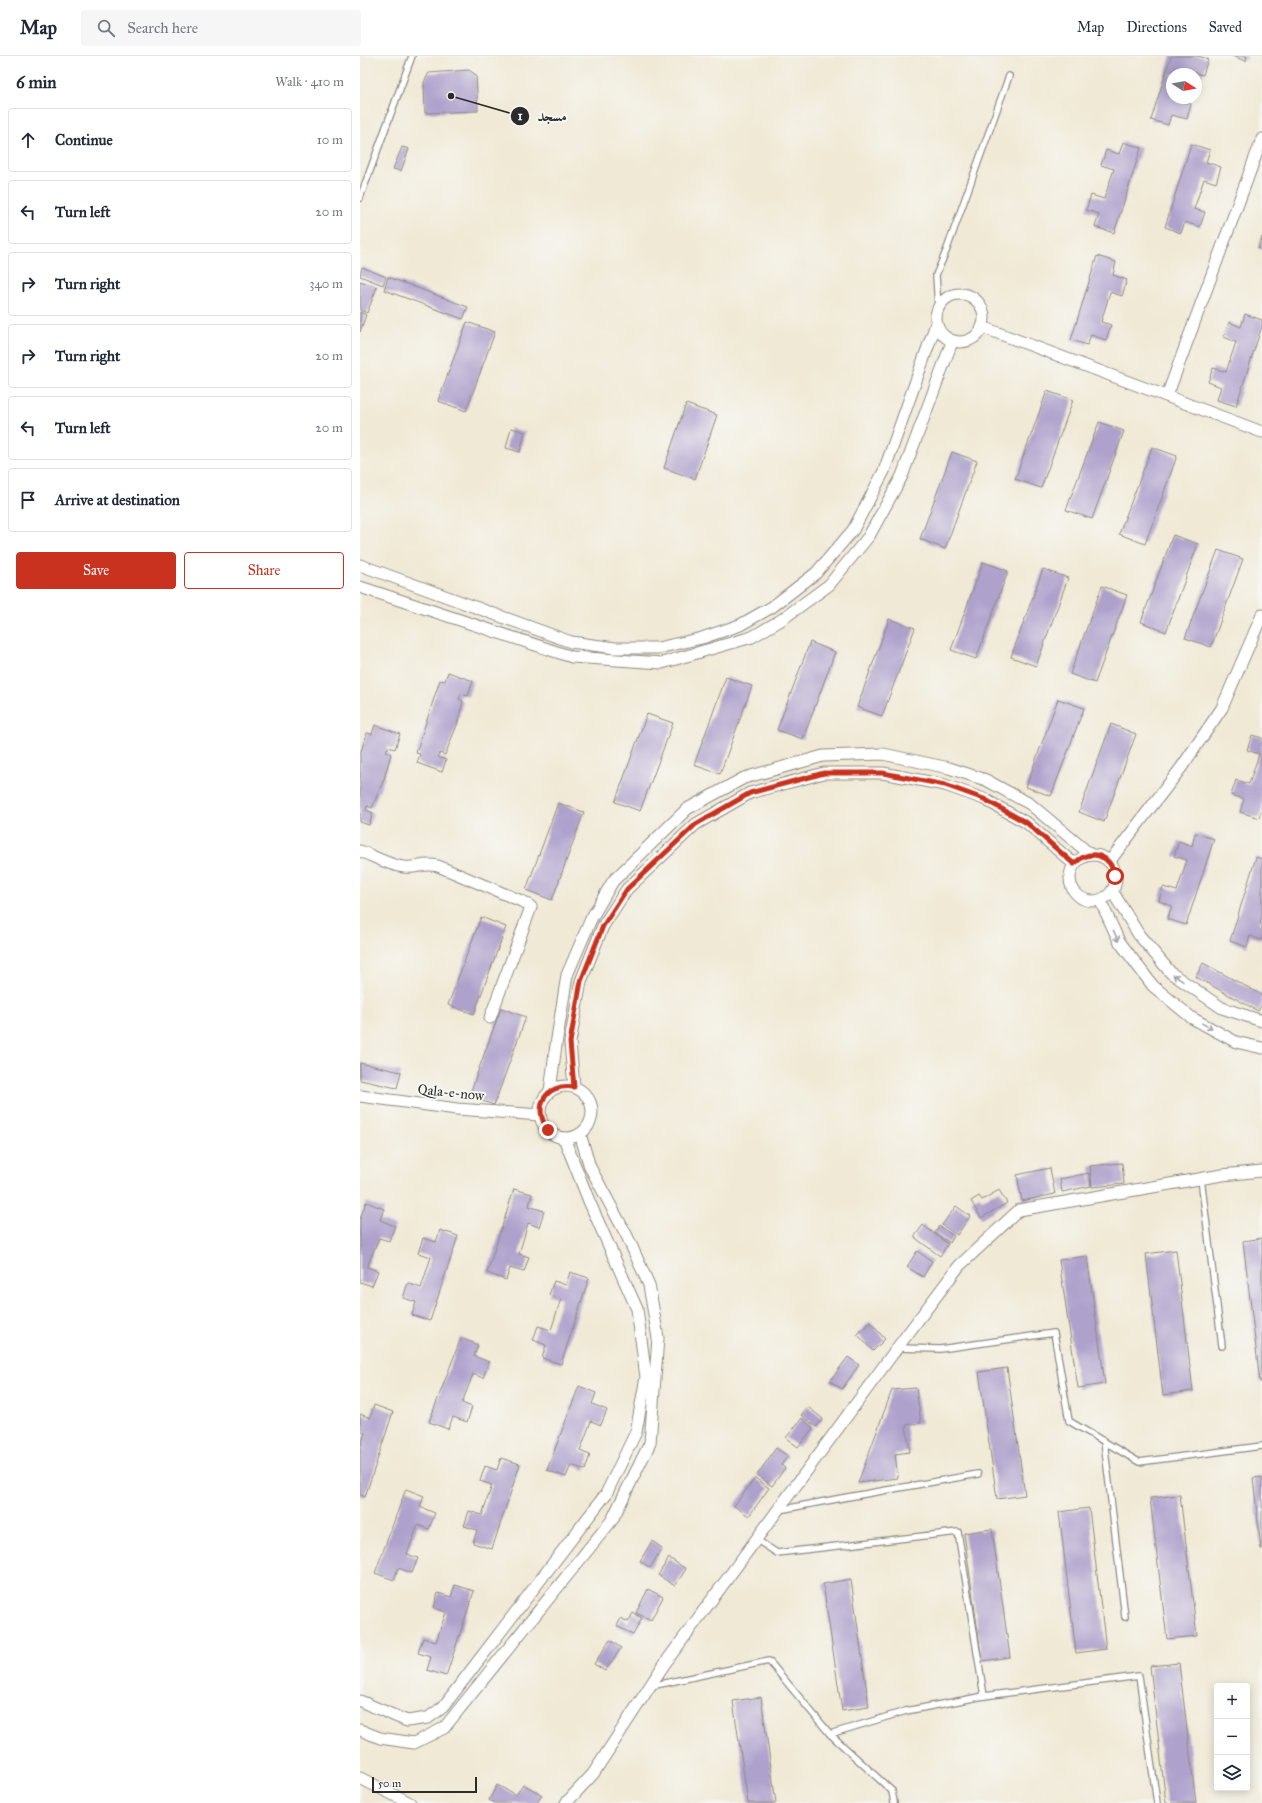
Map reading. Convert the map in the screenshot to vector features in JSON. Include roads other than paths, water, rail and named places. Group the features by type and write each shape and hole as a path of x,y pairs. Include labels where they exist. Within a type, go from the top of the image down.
{"street":[{"path":"1167,396 1262,139"},
{"path":"964,294 971,296 982,308 984,315 982,327 973,339 959,343 952,342 945,338 936,324 935,316 938,308 948,297 964,294"},
{"path":"360,566 571,642 615,648 658,648 702,638 740,625 772,607 816,573 853,530 884,472 936,324"},
{"path":"982,327 1262,432"},
{"path":"360,587 572,657 662,663 752,637 780,620 829,585 869,536 902,476 952,342"},
{"path":"1109,862 1181,768 1222,708 1262,616"},
{"path":"550,1092 567,975 591,919 613,881 687,809 744,778 823,756 883,754 949,768 986,780 1030,804 1091,855"},
{"path":"574,1087 570,1042 581,981 603,926 627,889 696,824 750,793 824,773 883,773 945,785 984,799 1027,823 1074,864"},
{"path":"360,851 404,867 414,867 427,864 438,866 526,903 531,907 490,1018"},
{"path":"1091,855 1104,858 1109,862 1114,869 1115,884 1112,891 1107,896 1100,900 1085,900 1074,892 1069,878 1074,864 1085,856 1091,855"},
{"path":"1112,891 1139,935 1171,973 1222,1008 1262,1021"},
{"path":"1100,900 1119,942 1153,986 1192,1018 1236,1042 1262,1048"},
{"path":"558,1087 574,1087 587,1097 591,1104 592,1112 587,1128 580,1134 564,1138 555,1135 548,1130 540,1115 543,1102 550,1092 558,1087"},
{"name":"Qala-e-now","path":"360,1096 457,1109 540,1115"},
{"path":"360,1730 380,1738 414,1744 444,1728 612,1520 650,1443 658,1338 648,1285 627,1236 590,1167 580,1134"},
{"path":"360,1701 407,1721 428,1718 443,1707 606,1494 636,1432 646,1377 637,1309 589,1201 564,1138"},
{"path":"566,1803 594,1774 650,1686 897,1348 959,1266 1019,1210 1201,1179 1262,1171"},
{"path":"360,1778 410,1803"}],"lane":[{"path":"360,198 412,56"},
{"path":"938,308 936,275 950,241 1009,76"},
{"path":"1201,1179 1222,1346"},
{"path":"897,1348 940,1349 1054,1334 1069,1421 1139,1462 1262,1446"},
{"path":"1104,1441 1125,1617"},
{"path":"779,1510 978,1474"},
{"path":"757,1540 777,1553 958,1532 984,1696"},
{"path":"650,1686 769,1662 830,1734 892,1791 894,1803"},
{"path":"830,1734 906,1712 984,1696 1138,1676 1157,1803"}],"place":[{"name":"مسجد","path":"451,96"}]}
